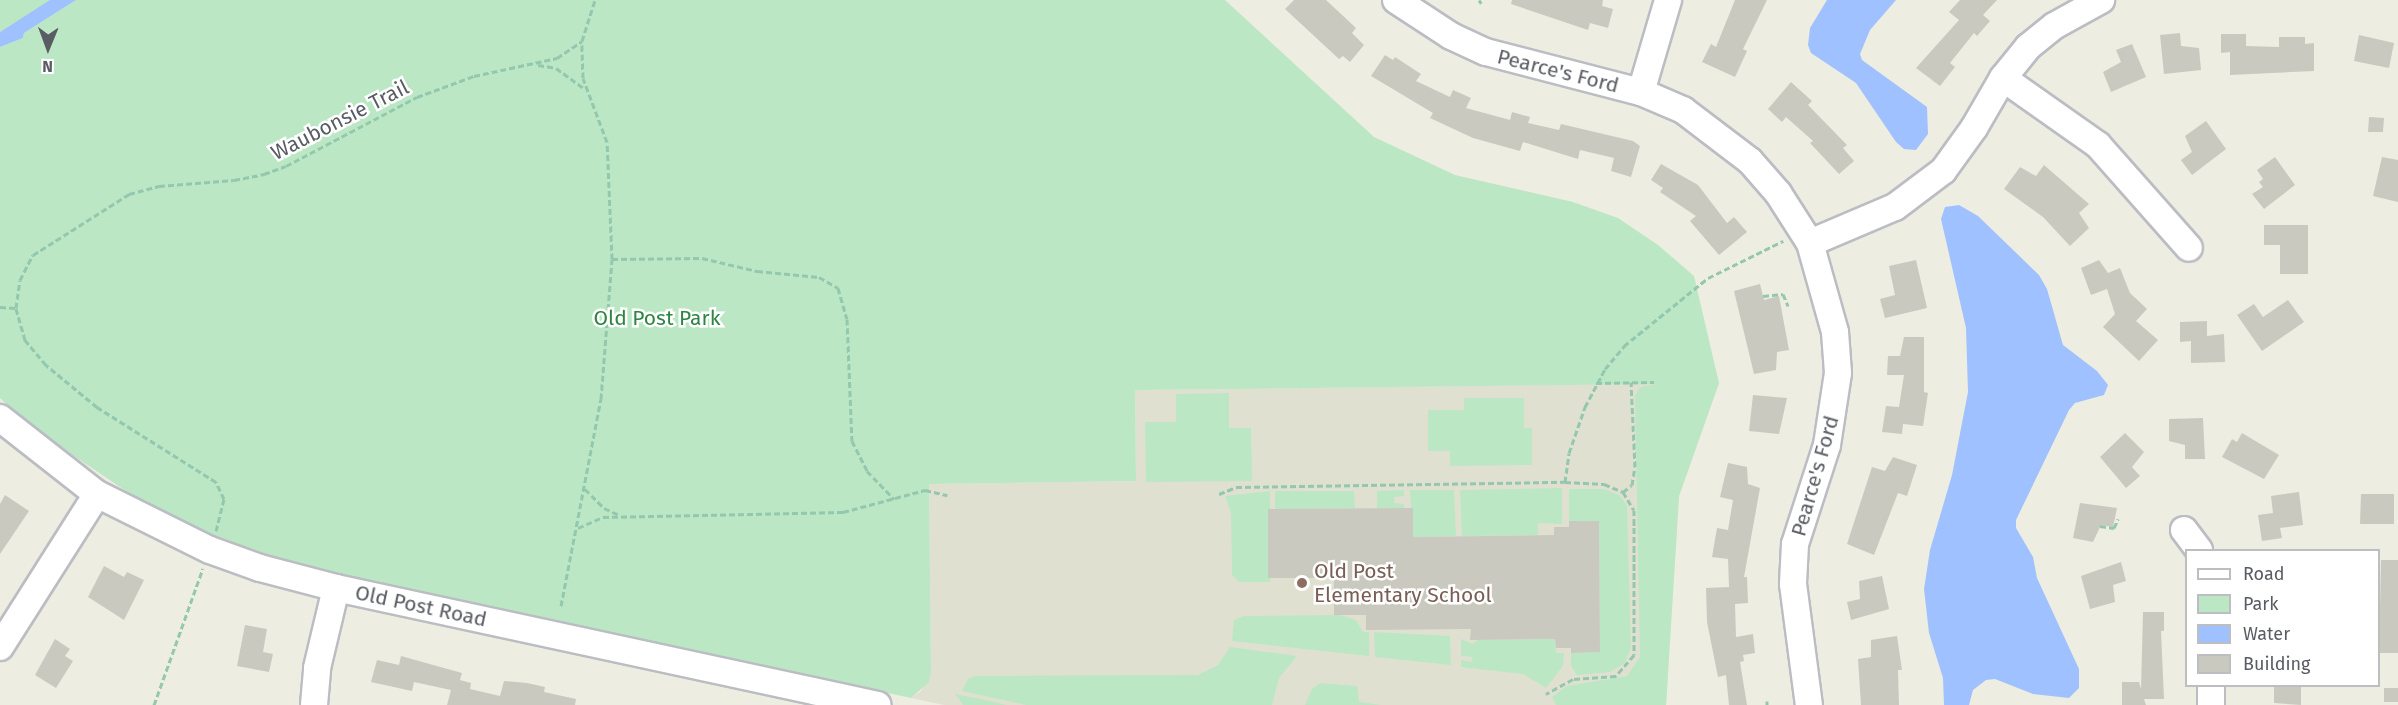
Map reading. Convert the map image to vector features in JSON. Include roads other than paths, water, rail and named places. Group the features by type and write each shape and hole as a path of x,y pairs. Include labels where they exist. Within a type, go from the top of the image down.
{"street":[{"name":"Pearce's Ford","path":"1396,0 1451,36 1486,52 1641,92 1683,110 1750,160 1778,193 1801,240 1835,332 1838,374 1827,445 1795,544 1793,584 1809,705"},
{"path":"1641,92 1668,0"},
{"path":"1801,240 1895,207 1943,171 1974,128 2003,78 2028,47 2054,26 2101,0"},
{"path":"2003,78 2098,145 2189,248"},
{"name":"Old Post Road","path":"0,418 97,494 210,550 336,588 878,705"},
{"path":"0,647 97,494"},
{"path":"2184,530 2198,549"},
{"path":"314,705 318,668 336,588"},
{"path":"2211,687 2211,705"}],"water":[{"path":"50,0 76,0 24,33 23,38 0,47 0,32"},
{"path":"1827,0 1896,0 1870,30 1860,54 1862,60 1927,107 1928,134 1916,150 1904,149 1896,142 1856,83 1811,53 1808,45 1810,28"},
{"path":"1959,205 1978,216 2039,275 2047,289 2063,345 2097,371 2108,385 2104,395 2075,403 2069,410 2016,520 2016,528 2033,557 2037,578 2079,669 2079,688 2069,698 2033,694 1995,679 1986,680 1973,690 1969,705 1944,705 1943,678 1929,633 1924,589 1930,550 1952,475 1968,392 1966,328 1941,219 1945,207"}],"place":[{"name":"Old Post Elementary School","path":"1302,583"}],"park label":[{"name":"Old Post Park","path":"657,318"}]}
